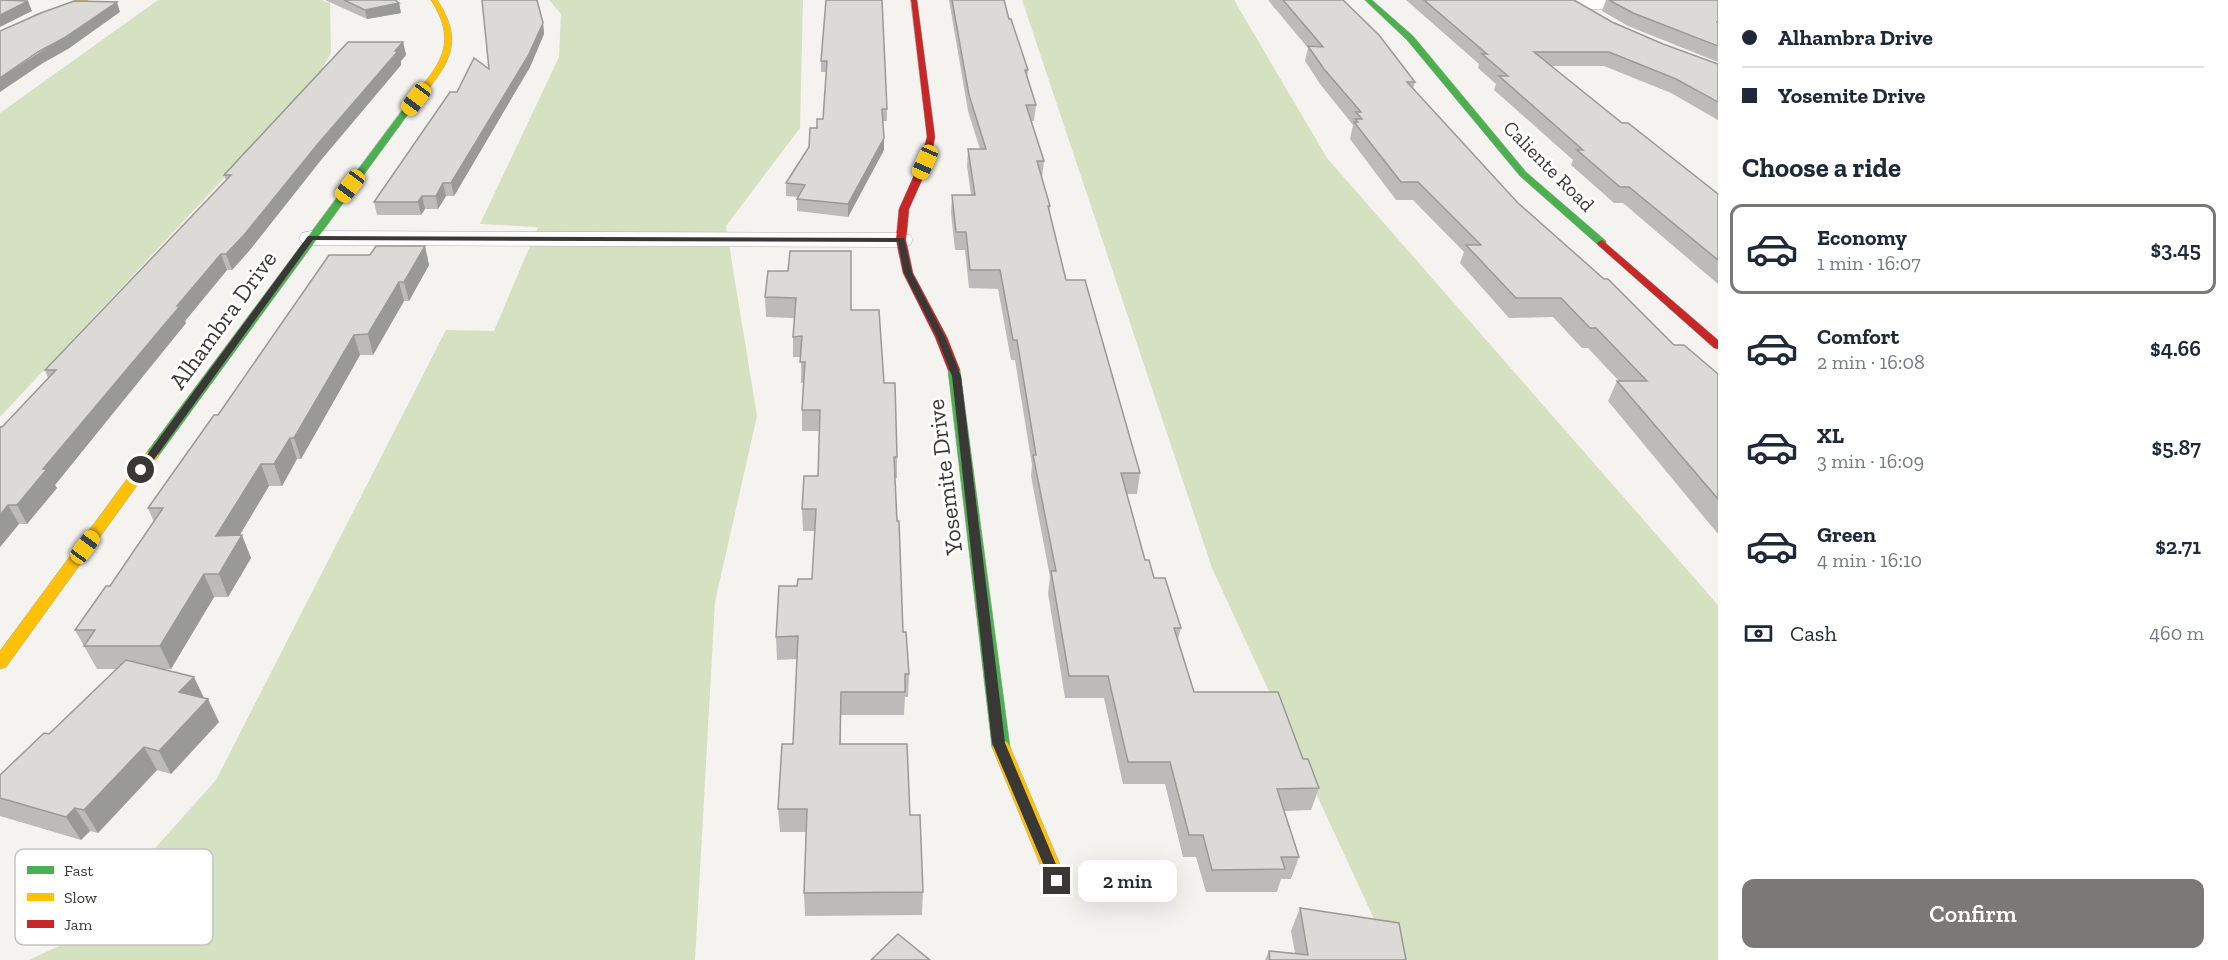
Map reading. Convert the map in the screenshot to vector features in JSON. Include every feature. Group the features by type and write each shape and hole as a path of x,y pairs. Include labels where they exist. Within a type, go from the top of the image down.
{"street":[{"path":"4,32 38,16 85,0"},
{"name":"Alhambra Drive","path":"0,663 311,238 442,64 452,39 448,17 434,0"},
{"name":"Yosemite Drive","path":"914,0 931,136 925,162 904,209 901,240 908,273 941,337 956,376 999,743 1057,881"},
{"name":"Caliente Road","path":"1368,0 1410,38 1523,174 1718,346"},
{"path":"1570,2 1660,4"},
{"path":"1570,2 1596,19"},
{"path":"311,238 901,240"}],"green space":[{"path":"158,0 321,0 330,3 331,53 315,81 0,417 0,113"},
{"path":"549,0 803,0 800,128 726,226 757,416 715,602 695,960 29,960 61,945 213,945 213,849 154,849 216,780 446,330 494,331 538,227 480,224 559,57 561,14"},
{"path":"1022,0 1234,0 1327,158 1718,605 1718,960 1393,960 1212,568"}],"building":[{"path":"0,0 2,0 28,1 0,15"},
{"path":"344,0 395,0 399,3 365,10"},
{"path":"482,0 537,0 543,23 528,56 451,183 443,183 436,196 422,196 418,202 374,202 450,92 457,92 474,58 489,69"},
{"path":"826,0 882,0 887,109 882,109 884,138 848,204 797,199 805,185 786,183 809,147 810,128 817,128 817,119 823,119 827,61 821,61"},
{"path":"952,0 1004,0 1009,19 1011,19 1028,70 1025,70 1036,105 1026,105 1044,161 1037,161 1050,206 1048,206 1066,280 1085,280 1140,473 1121,473 1145,560 1149,560 1154,578 1165,578 1181,628 1174,628 1194,692 1278,692 1303,759 1308,759 1319,788 1277,789 1299,857 1281,857 1285,869 1212,870 1203,835 1189,835 1170,762 1128,762 1108,676 1069,676 1051,571 1056,571 1033,455 1036,455 1017,340 1013,340 1000,270 970,270 966,232 956,232 952,195 975,195 968,149 986,149 969,95"},
{"path":"1283,0 1343,0 1379,35 1415,82 1407,82 1518,203 1604,279 1608,279 1674,345 1684,345 1718,374 1718,499 1617,381 1647,381 1596,328 1590,328 1561,298 1516,298 1466,245 1481,245 1418,182 1401,182 1354,122 1358,122 1355,119 1362,119 1356,112 1361,112 1324,69 1308,46 1323,47"},
{"path":"1424,0 1574,0 1612,22 1718,64 1718,102 1676,79 1609,52 1534,52 1622,123 1628,123 1718,194 1718,260 1629,187 1620,187 1577,150 1583,150 1499,76 1508,76 1482,54 1487,54"},
{"path":"1609,0 1718,0 1718,46 1633,13"},
{"path":"74,1 117,2 0,78 0,31"},
{"path":"348,42 403,42 395,51 398,51 244,235 226,254 221,254 177,306 180,306 43,469 47,469 17,505 8,505 0,515 0,427 56,370 45,370 231,175 224,175"},
{"path":"376,246 425,246 404,282 399,282 368,334 354,335 294,438 290,438 274,464 261,464 216,536 242,535 219,574 204,574 160,646 84,646 95,630 75,630 106,586 110,586 163,508 148,508 214,415 218,415 329,255 370,255"},
{"path":"790,251 851,251 851,310 879,310 884,383 895,383 897,457 894,457 897,521 899,521 903,632 906,632 909,674 905,674 905,692 841,692 840,744 907,744 910,815 920,815 923,892 804,893 807,809 778,809 782,744 793,744 798,636 776,637 779,586 797,586 798,579 812,579 816,509 802,509 804,476 818,476 820,410 802,410 805,362 800,362 802,336 793,337 796,298 765,297 768,271 788,271"},
{"path":"126,660 194,677 179,692 208,699 159,751 144,747 84,810 75,808 66,817 0,798 0,775 44,733 49,734"},
{"path":"1300,908 1399,923 1406,960 1270,960 1269,951 1308,955"},
{"path":"898,934 930,960 871,960"}],"traffic: fast":[{"path":"1368,0 1410,38 1523,174 1602,243"},
{"path":"152,455 410,106"},
{"path":"954,370 1001,747"}],"traffic: slow":[{"path":"0,37 38,17 85,0"},
{"path":"410,106 439,68 449,43 449,29 444,15 434,0"},
{"path":"0,663 152,455"},
{"path":"1001,747 1057,881"}],"traffic: jam":[{"path":"914,0 931,137 925,162 904,209 901,240 908,273 941,337 954,370"},
{"path":"1602,243 1718,346"}],"route":[{"path":"141,470 311,238 901,240 908,273 941,337 956,376 999,743 1057,881"}]}
